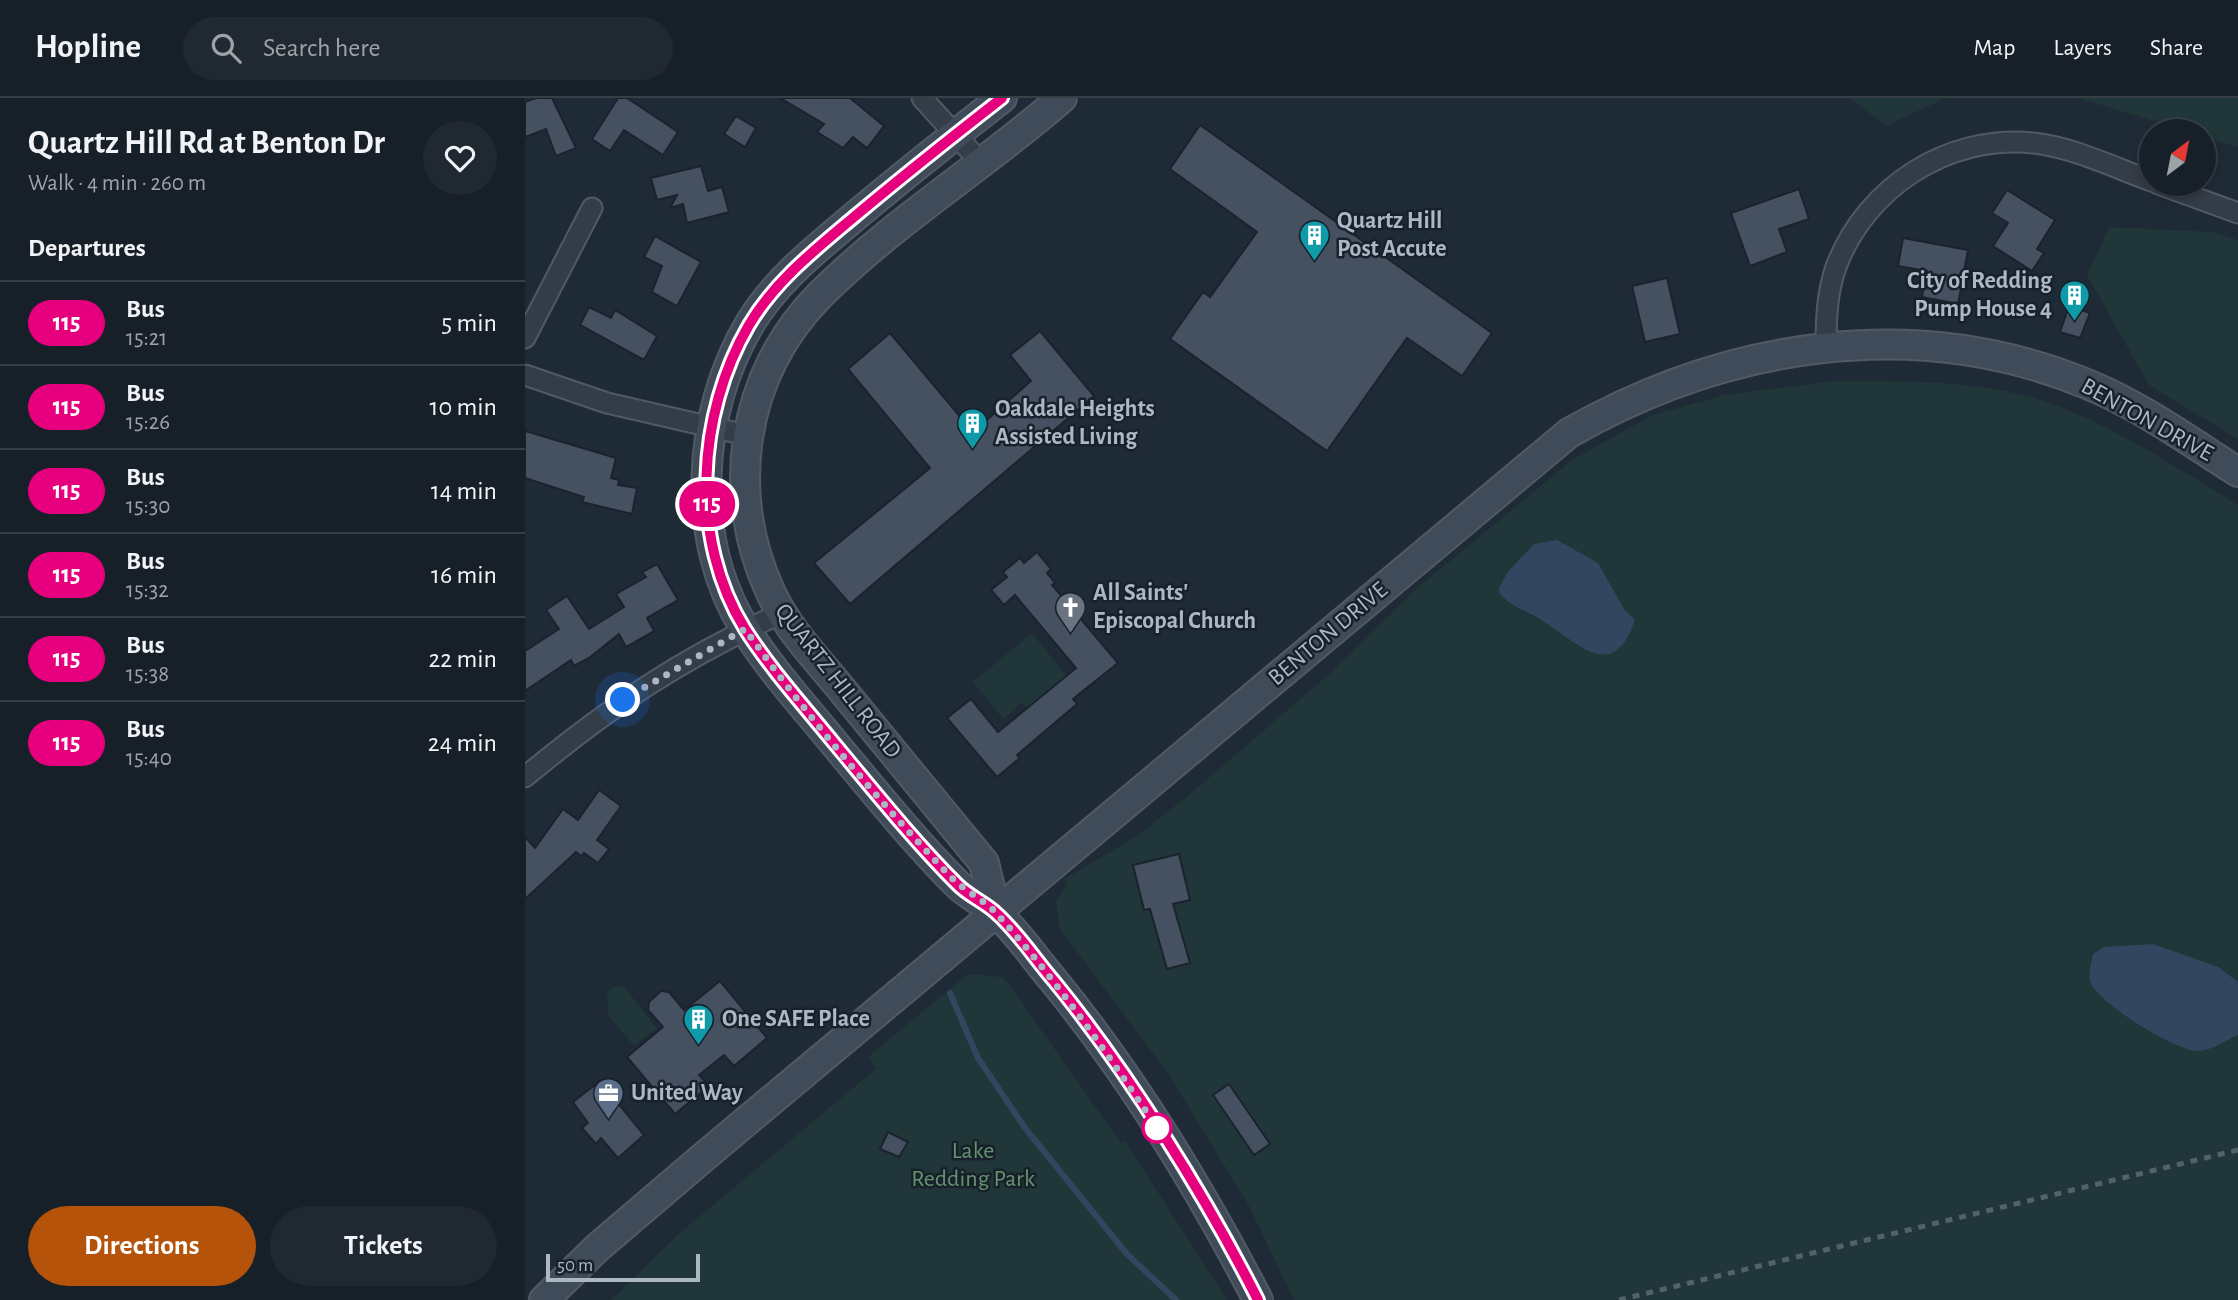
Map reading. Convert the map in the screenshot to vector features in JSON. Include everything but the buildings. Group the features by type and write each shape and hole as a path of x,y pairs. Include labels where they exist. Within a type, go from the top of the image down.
{"main road":[{"name":"QUARTZ HILL ROAD","path":"1002,98 954,133 814,251 772,293 737,347 713,426 707,458 708,509 719,566 745,629 803,704 962,890 996,912 1056,984 1111,1058 1163,1137 1258,1300"},
{"name":"QUARTZ HILL ROAD","path":"996,912 984,863 802,642 782,613 755,552 747,520 744,483 746,435 759,391 772,362 809,307 856,263 1062,98"},
{"name":"BENTON DRIVE","path":"544,1300 607,1240 1569,433 1608,411 1716,368 1826,346 1938,348 2003,358 2060,374 2126,403 2238,472"}],"street":[{"path":"922,98 982,164"},
{"path":"1826,346 1830,291 1847,244 1882,197 1928,163 1983,144 2035,143 2074,152 2139,176"},
{"path":"2192,196 2238,212"},
{"path":"525,338 592,208"},
{"path":"525,375 607,403 746,435"},
{"path":"525,777 623,700 745,629 782,613"}],"green space":[{"path":"1851,98 1946,98 1886,126"},
{"path":"2079,98 2238,98 2238,147 2216,141 2216,119 2147,119"},
{"path":"2109,227 2212,232 2238,240 2238,439 2149,385 2087,275"},
{"path":"1834,381 1954,384 1984,387 2042,401 2113,431 2238,505 2238,1300 1294,1300 1248,1204 1167,1072 1060,929 1056,901 1067,884 1064,879 1137,836 1184,799 1333,671 1416,589 1572,460 1653,415 1724,395"},
{"path":"1032,633 1069,679 1058,682 1027,709 1022,703 1003,719 973,682"},
{"name":"Lake Redding Park","path":"968,974 1003,977 1008,983 1121,1143 1125,1141 1227,1300 611,1300 682,1231 877,1068 868,1057"},
{"path":"616,986 624,987 657,1028 634,1046 608,1015 607,993"}],"water":[{"path":"1557,540 1598,563 1624,609 1635,620 1626,640 1615,651 1604,655 1579,646 1538,618 1511,604 1498,590 1507,573 1534,544"},
{"path":"2153,944 2218,967 2238,982 2238,1035 2208,1049 2188,1049 2156,1035 2106,1001 2090,981 2093,954 2104,947"}],"waterway":[{"path":"950,993 978,1058 1025,1128 1127,1254 1176,1300"}],"railway":[{"path":"1619,1300 2238,1150"}],"bus line":[{"name":"115","path":"1002,98 954,133 814,251 772,293 752,321 730,362 707,458 708,509 719,566 745,629 788,687 885,804 962,890 996,912 1084,1020 1163,1137 1258,1300"}],"place":[{"name":"Quartz Hill Post Accute","path":"1314,262"},
{"name":"City of Redding Pump House 4","path":"2075,322"},
{"name":"Oakdale Heights Assisted Living","path":"972,450"},
{"name":"All Saints' Episcopal Church","path":"1070,634"},
{"name":"One SAFE Place","path":"699,1046"},
{"name":"United Way","path":"608,1120"}],"route":[{"path":"623,700 653,680 745,629 788,687 901,822 962,890 996,912 1056,984 1111,1058 1163,1137 1157,1128"}]}
